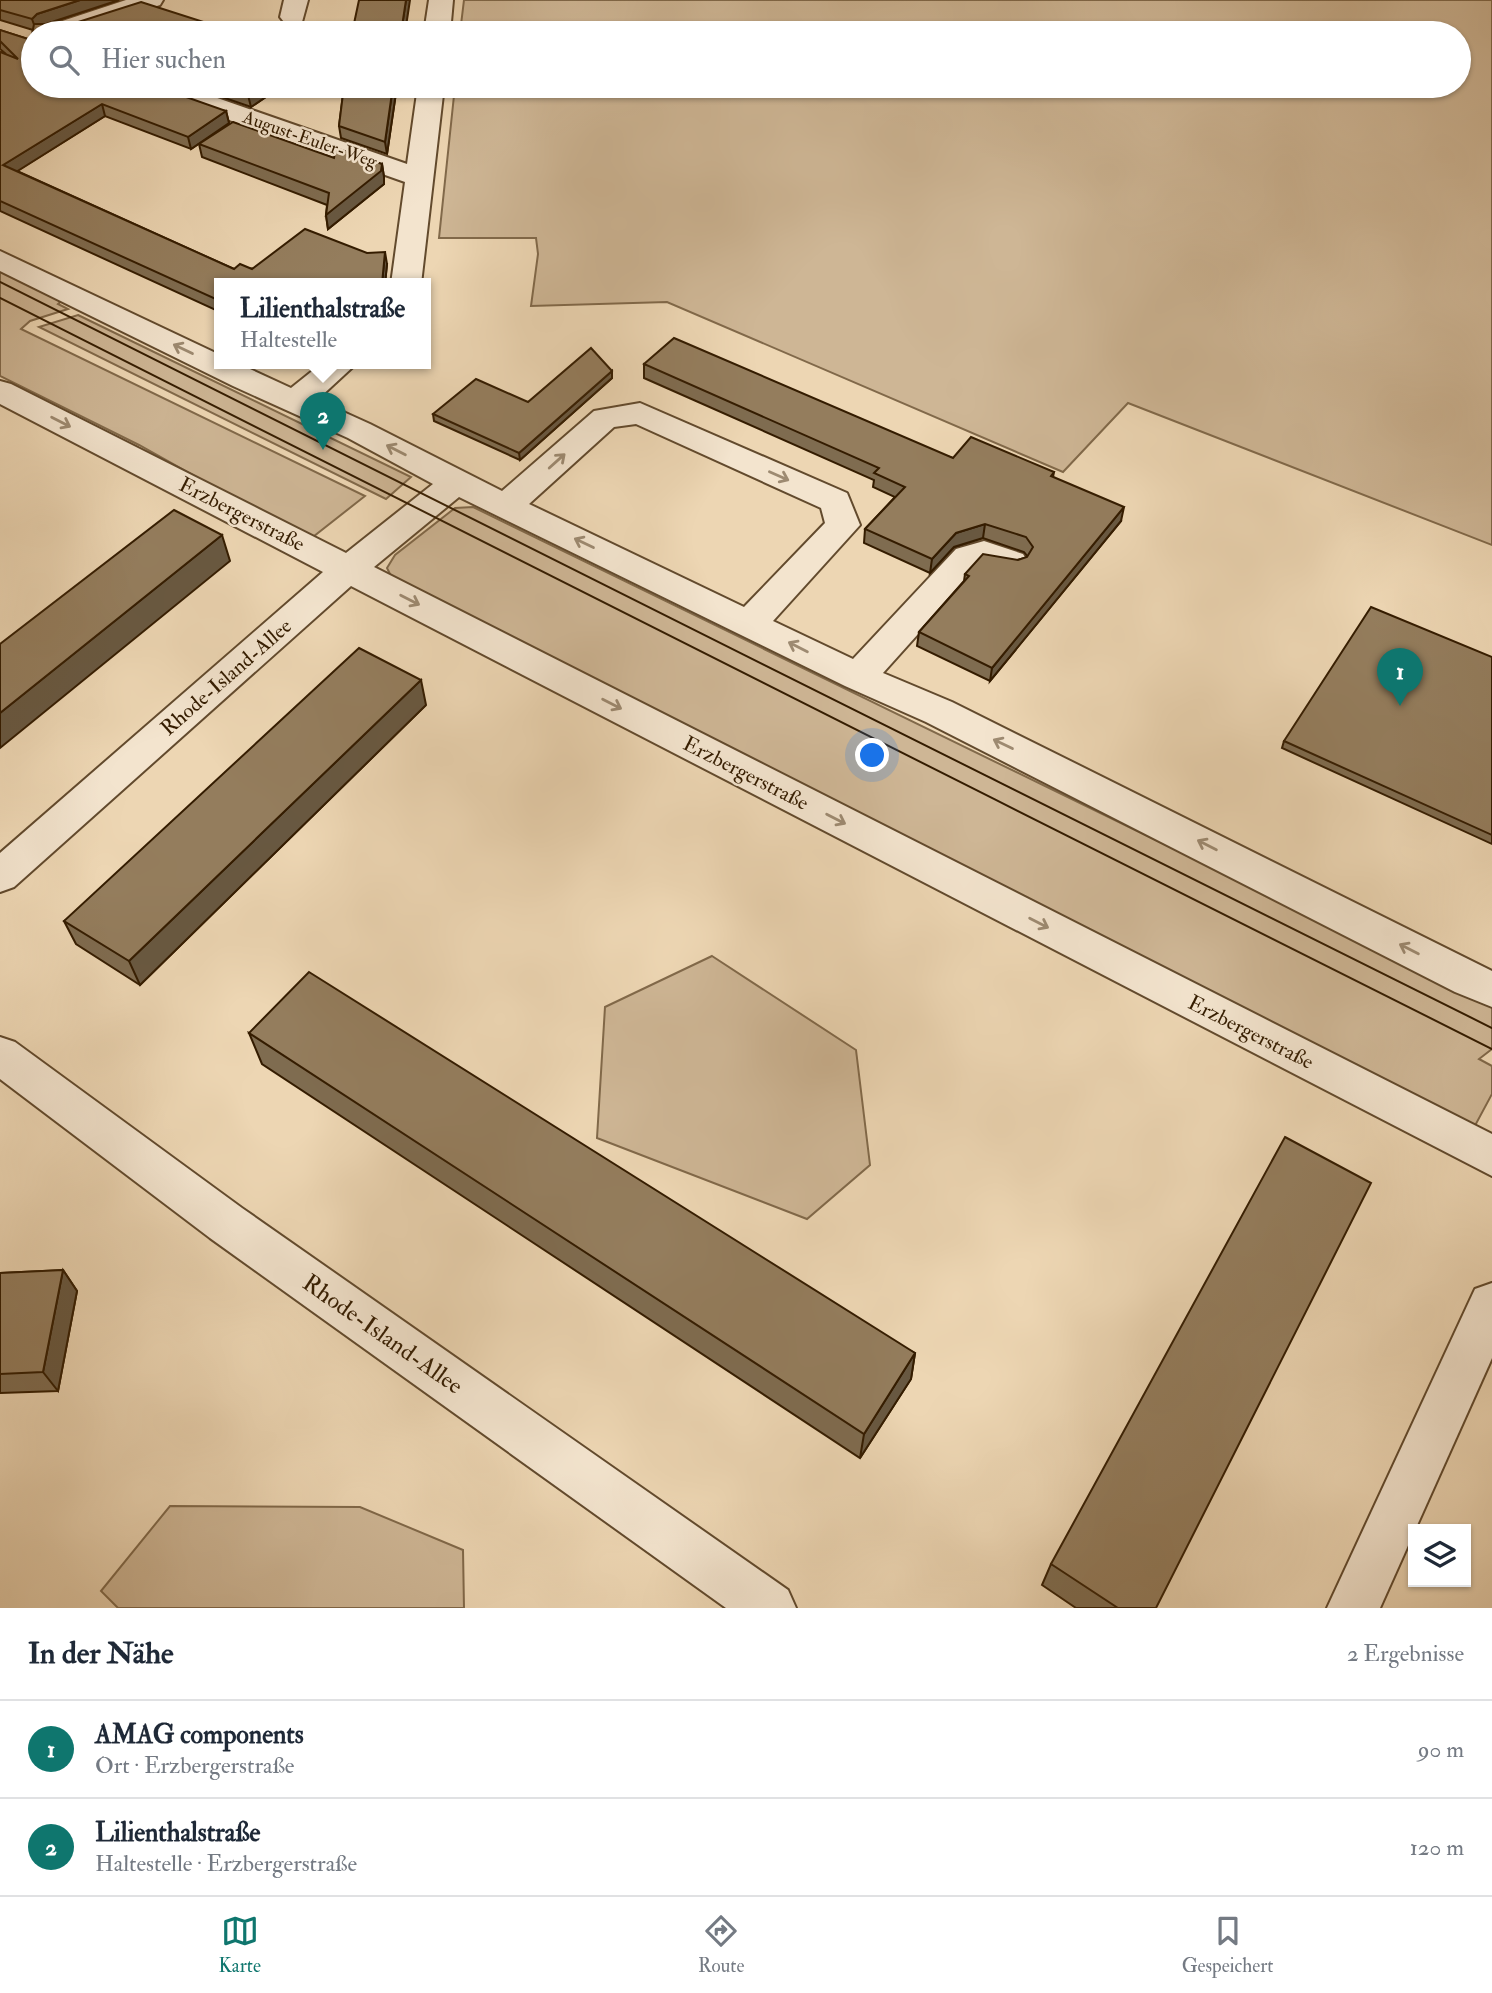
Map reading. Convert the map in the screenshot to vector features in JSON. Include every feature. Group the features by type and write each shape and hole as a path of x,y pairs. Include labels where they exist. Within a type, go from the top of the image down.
{"street":[{"path":"87,21 151,0"},
{"path":"438,21 441,0"},
{"name":"August-Euler-Weg","path":"193,98 420,177"},
{"path":"406,278 430,98"},
{"path":"0,260 214,363"},
{"path":"226,369 359,431 456,482 858,677 939,712 1492,989"},
{"path":"294,402 335,369"},
{"name":"Erzbergerstraße","path":"0,391 1492,1156"},
{"path":"506,506 604,418 639,413 736,467 835,502 843,525 750,623"},
{"name":"Rhode-Island-Allee","path":"0,876 349,569 456,482"},
{"path":"858,677 968,556 977,551 986,552 1011,562"},
{"name":"Rhode-Island-Allee","path":"0,1055 226,1223 770,1608"},
{"path":"1353,1608 1492,1305"}],"shaded area":[{"path":"464,0 1492,0 1492,545 1128,403 1063,472 667,302 531,306 538,254 536,238 439,238 454,98 1471,98 1471,21 461,21"},
{"path":"0,271 24,283 66,297 58,304 68,309 30,321 21,329 365,496 309,540 139,445 0,376"},
{"path":"78,315 411,477 386,499 39,327"},
{"path":"473,507 1473,995 1492,1001 1492,1049 1479,1059 1492,1066 1492,1094 1470,1135 394,582 387,568 395,555 455,508"},
{"path":"712,956 856,1050 870,1165 807,1219 597,1138 605,1007"},
{"path":"170,1506 360,1507 463,1550 464,1608 118,1608 101,1591"}],"building":[{"path":"0,0 80,0 37,14 32,19 0,10"},
{"path":"359,0 406,0 403,21 355,21"},
{"path":"141,2 200,21 81,21"},
{"path":"0,30 21,37 21,98 189,98 226,111 188,137 102,104 3,165 234,269 240,264 252,269 305,229 367,253 385,252 383,278 214,278 214,298 0,201 0,52 18,59 0,41"},
{"path":"342,98 391,98 385,142 339,126"},
{"path":"233,122 334,158 336,148 382,164 381,171 326,215 329,193 199,144"},
{"path":"674,338 953,458 971,437 1054,472 1051,476 1124,507 992,668 919,632 969,576 965,574 983,554 1018,560 1027,557 1033,547 1026,537 985,524 956,533 932,559 865,529 905,487 874,473 879,468 644,364"},
{"path":"591,348 612,371 519,453 433,414 476,379 528,402"},
{"path":"174,510 222,535 0,713 0,644"},
{"path":"1371,607 1492,657 1492,835 1284,741"},
{"path":"359,648 421,680 129,961 64,921"},
{"path":"309,972 915,1353 864,1434 249,1033"},
{"path":"1285,1137 1371,1183 1156,1608 1118,1608 1051,1564"},
{"path":"63,1270 43,1372 0,1374 0,1273"}],"tram line":[{"path":"0,282 1492,1028"},
{"path":"0,298 1492,1049"}],"place":[{"name":"Lilienthalstraße","path":"323,450"},
{"name":"AMAG components","path":"1400,706"}]}
